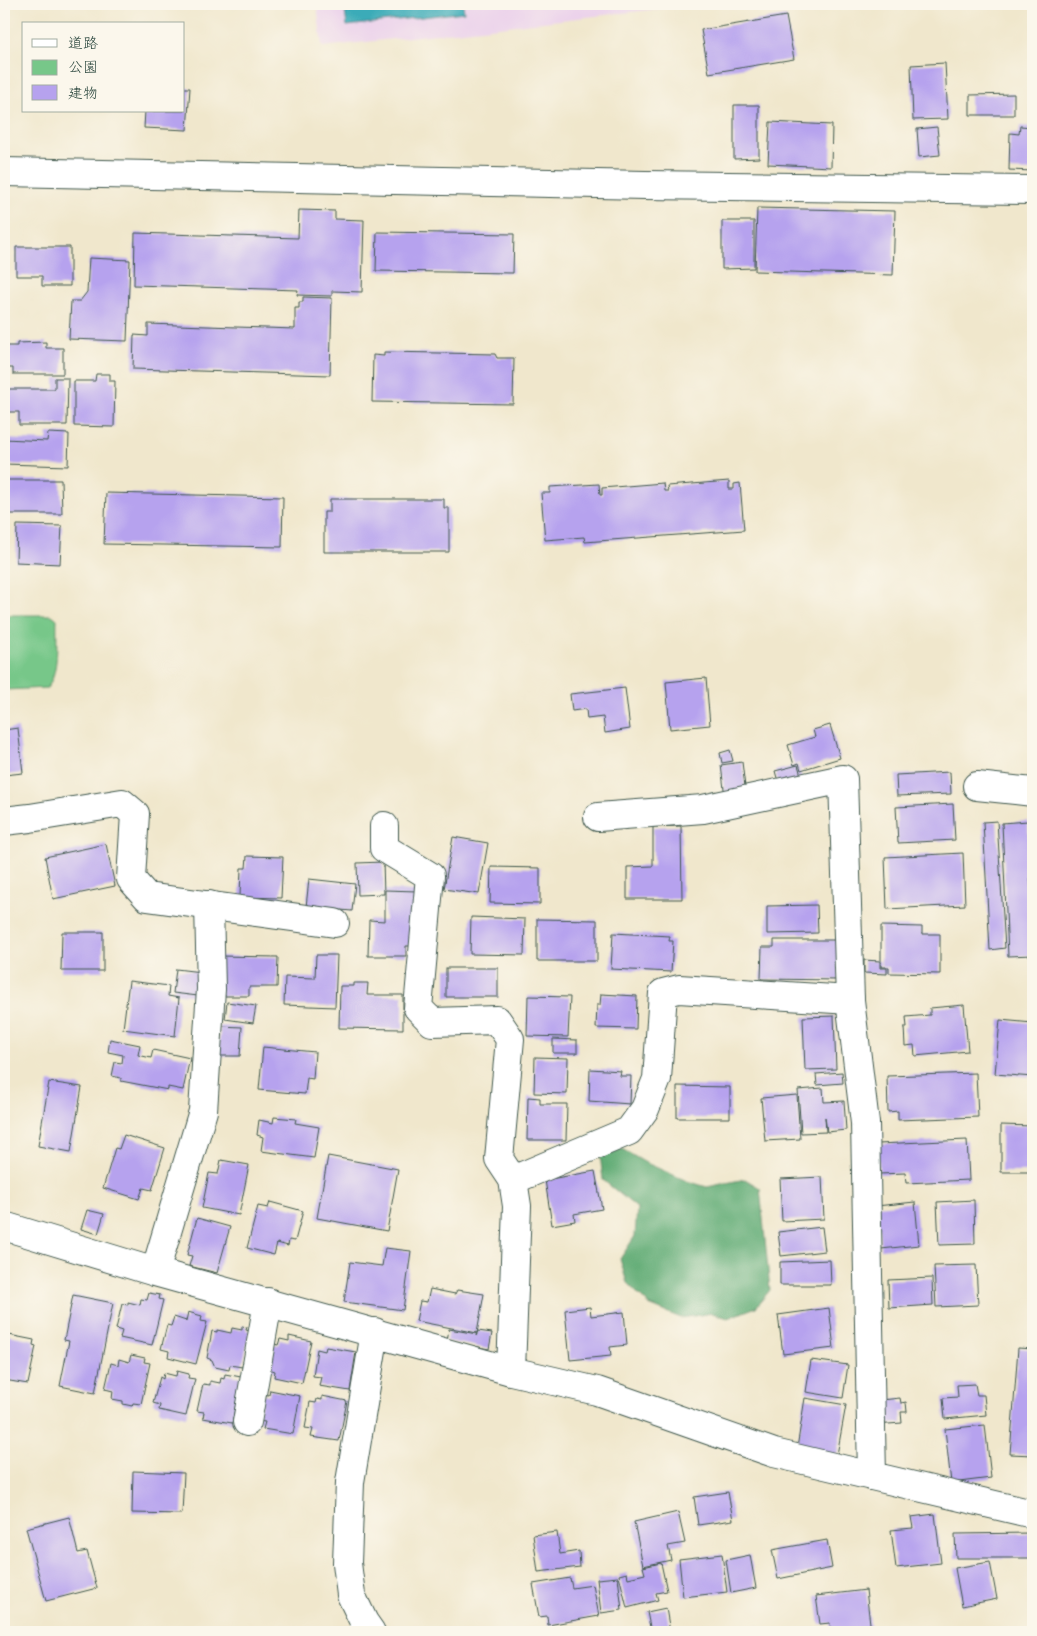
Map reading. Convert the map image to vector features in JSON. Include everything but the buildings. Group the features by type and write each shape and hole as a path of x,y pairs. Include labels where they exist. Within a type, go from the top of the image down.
{"street":[{"path":"4,172 645,185 1033,190"},
{"path":"598,817 703,809 843,779 850,1000 865,1123 872,1476"},
{"path":"977,786 1033,792"},
{"path":"4,821 122,802 135,814 131,880 147,897 335,923"},
{"path":"384,826 384,848 430,876 418,1008 432,1022 497,1020 510,1040 499,1159 512,1180 517,1206 511,1371"},
{"path":"155,1272 203,1111 211,988 209,905"},
{"path":"512,1180 629,1130 646,1109 657,1080 663,993 680,989 850,1000"},
{"path":"4,1226 155,1272 511,1371 597,1391 774,1453 1033,1514"},
{"path":"247,1422 268,1302"},
{"path":"371,1632 351,1595 347,1563 350,1482 375,1332"}],"shaded area":[{"path":"317,4 702,4 322,47"}],"green space":[{"path":"4,615 52,615 57,619 56,664 47,688 4,690"},
{"path":"617,1146 644,1162 687,1181 707,1187 745,1179 760,1188 770,1290 756,1307 728,1318 712,1313 681,1318 649,1305 627,1283 620,1259 635,1236 637,1208 603,1180 600,1154"}],"water":[{"path":"344,4 463,4 464,12 347,26"}]}
